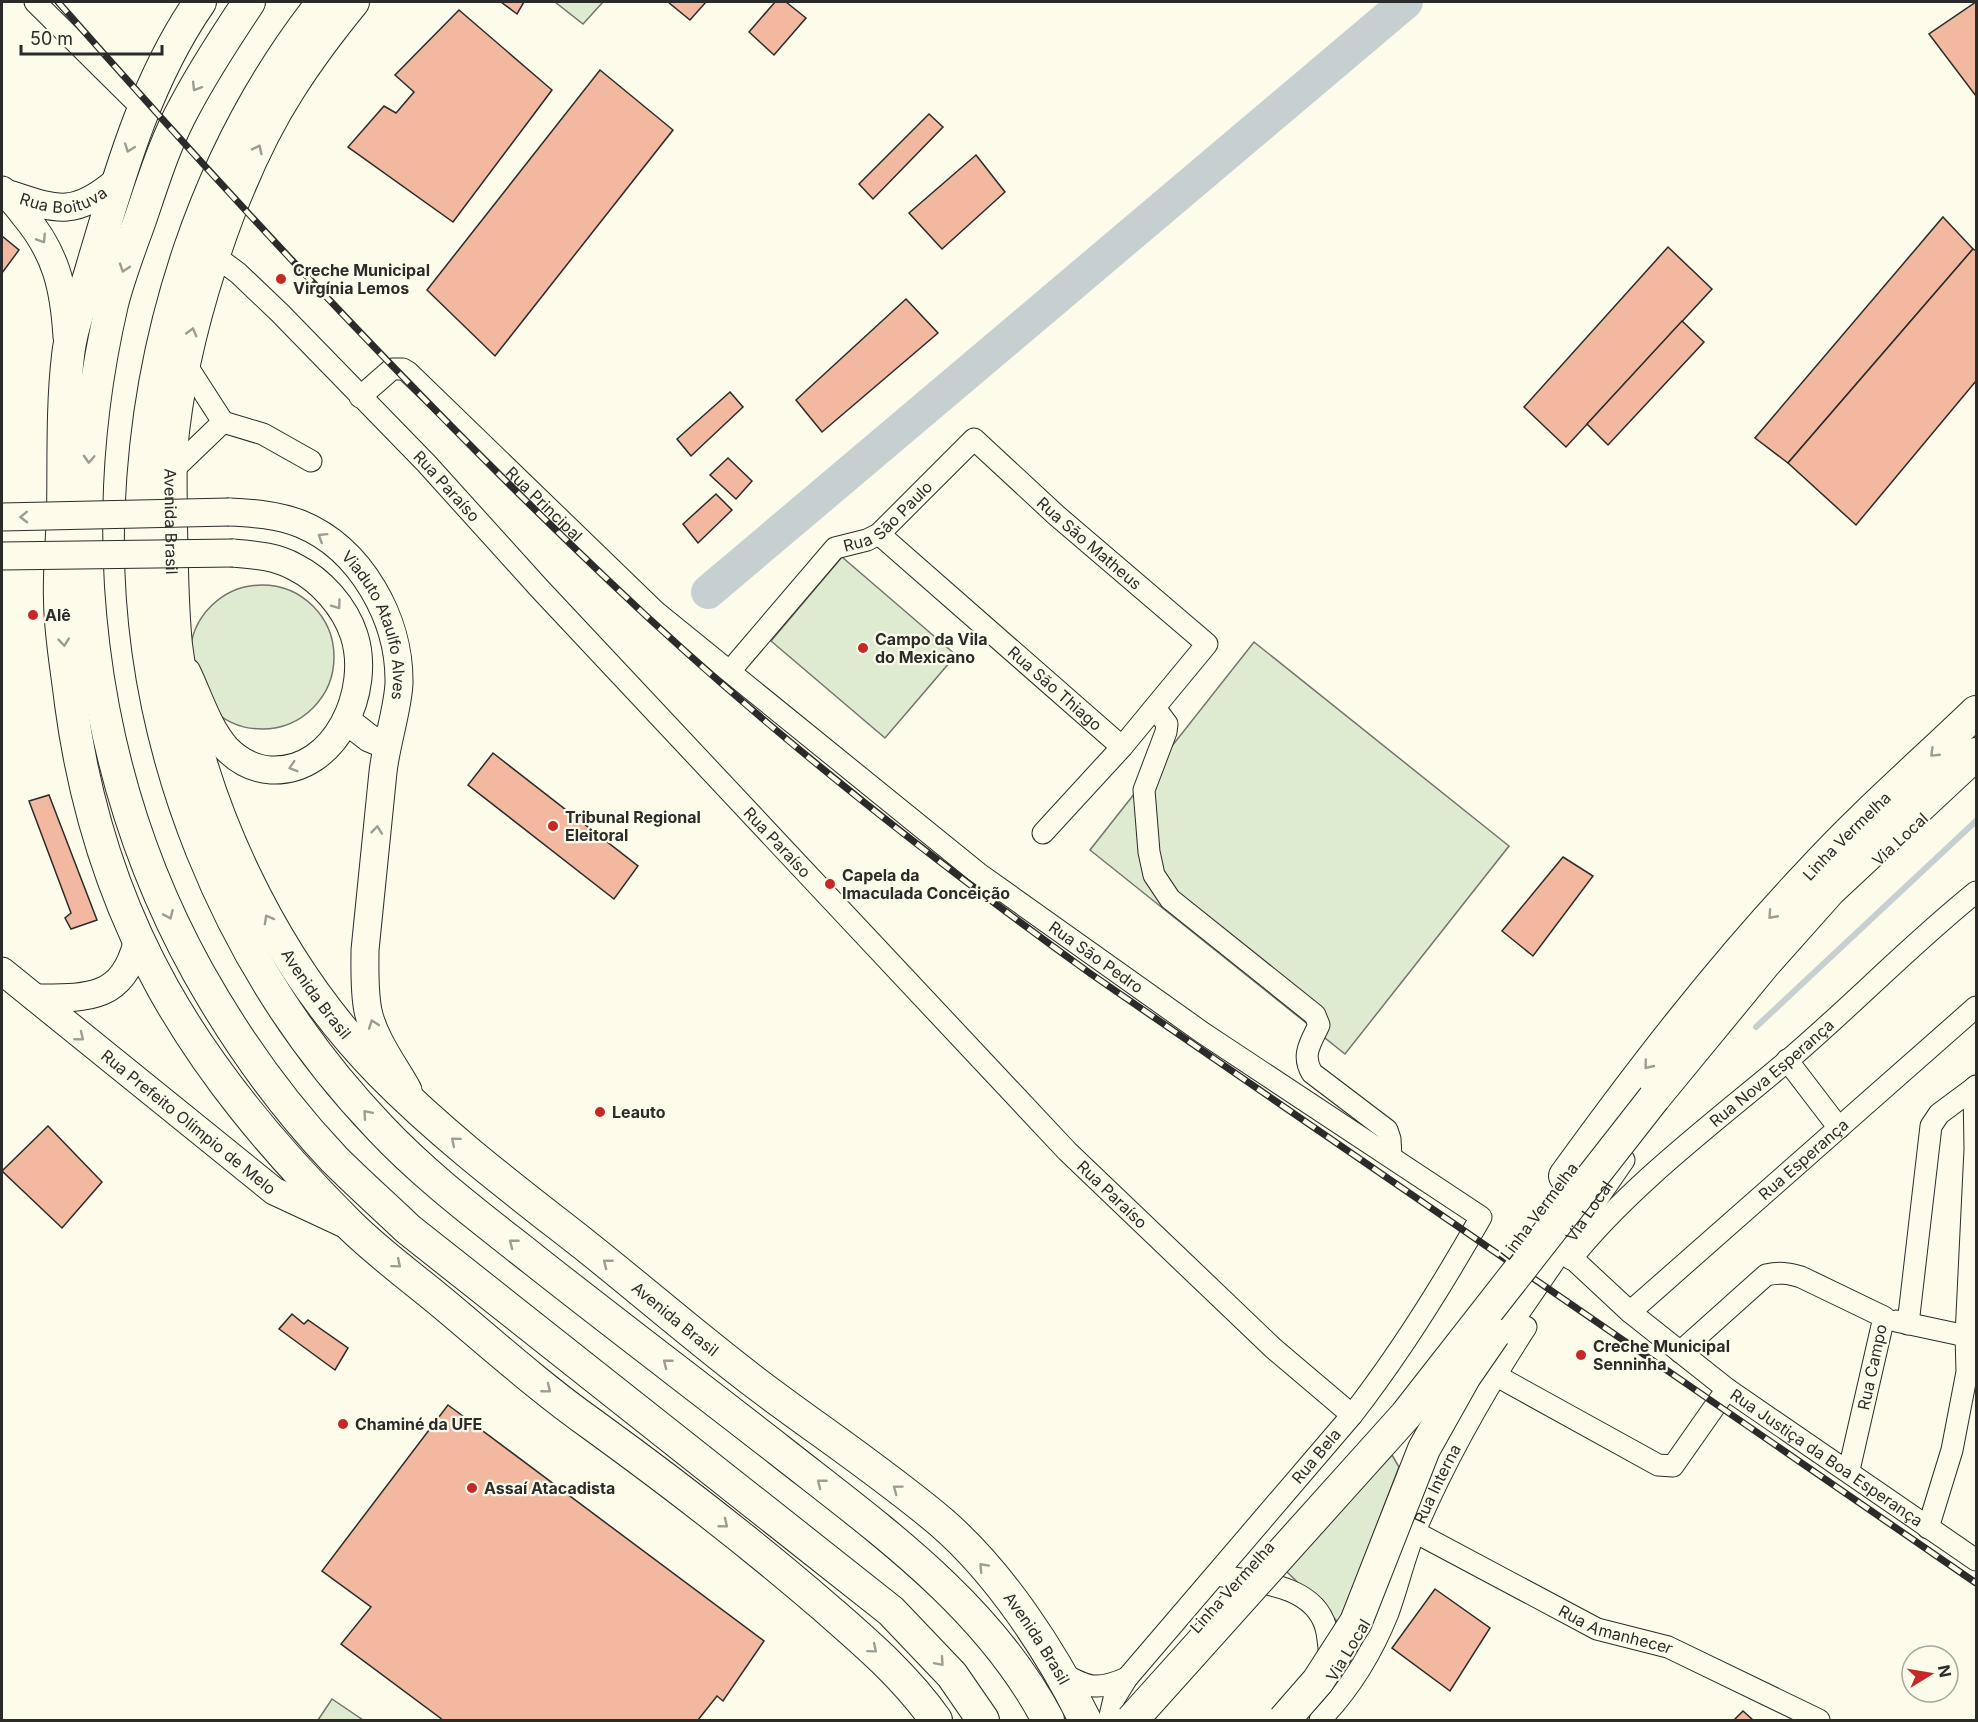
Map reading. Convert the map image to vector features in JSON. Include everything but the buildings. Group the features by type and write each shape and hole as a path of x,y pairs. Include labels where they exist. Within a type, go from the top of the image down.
{"highway":[{"path":"200,2 178,33 143,109 118,180 68,353 60,602 66,666 83,778 101,848 137,942 167,998 205,1059 281,1153 342,1216 582,1418 679,1487 798,1584 885,1660 907,1682 936,1720"},
{"path":"249,2 184,107 160,162 113,301 99,369 90,440 87,502 91,628 105,767 128,869 149,923 172,973 206,1031 252,1099 342,1216"},
{"name":"Avenida Brasil","path":"323,2 266,84 208,200 187,254 172,308 156,368 148,418 142,480 141,544 143,602 151,664 166,740 189,816 210,869 239,932 302,1035 379,1128 467,1208 926,1568 1000,1648 1047,1720"},
{"name":"Avenida Brasil","path":"353,2 287,91 231,207 191,333 184,363 171,472 172,585 176,648 193,733 211,792 263,910 289,957 335,1021 377,1069 421,1112 493,1173 750,1379 944,1525 1010,1598 1058,1671 1085,1720"},
{"path":"91,628 101,700 112,753 152,877 199,973 244,1046 300,1121 335,1160 408,1229 891,1611 952,1676 983,1720"},
{"name":"Linha Vermelha","path":"1110,1720 1404,1393 1623,1096 1735,956 1811,871 1977,712"},
{"name":"Linha Vermelha","path":"1132,1720 1406,1415 1654,1098 1765,963 1830,890 1977,754"},
{"path":"1284,1720 1318,1682 1356,1622 1424,1449 1465,1376 1654,1098"},
{"path":"750,1379 756,1400 926,1543 1000,1648"}],"main road":[{"name":"Rua Boituva","path":"4,192 53,208 67,207 84,204 97,198 118,180"},
{"path":"4,192 40,235 50,251 65,302 68,353"},
{"name":"Viaduto Ataulfo Alves","path":"2,517 229,512 264,514 301,524 327,539 357,566 374,590 387,617 396,653 399,684 386,745 365,950 368,1011 379,1040 421,1112"},
{"name":"Viaduto Ataulfo Alves","path":"2,556 233,553 267,556 296,567 321,586 340,607 354,635 358,666 354,694 346,720 318,757 302,765 283,770 261,769 244,763 228,750 216,733 176,648"},
{"path":"346,720 369,738 386,745"},
{"path":"36,998 79,997 99,993 126,975 137,942"},
{"name":"Rua Prefeito Olímpio de Melo","path":"2,971 74,1032 274,1191 342,1216"}],"street":[{"path":"35,2 143,109"},
{"name":"Rua Paraíso","path":"215,256 238,273 272,305 426,464 538,588 1067,1151 1273,1348 1352,1415"},
{"path":"184,363 223,422 263,434 311,461"},
{"name":"Rua Principal","path":"360,397 392,369 403,369 408,372 656,612 730,671"},
{"path":"171,472 223,422"},
{"name":"Rua São Paulo","path":"730,671 835,548 867,540 879,534 974,439"},
{"name":"Rua São Matheus","path":"974,439 1056,515 1207,644 1155,708"},
{"name":"Rua São Thiago","path":"879,534 1122,747"},
{"name":"Rua São Pedro","path":"730,671 985,878 1111,969 1481,1217"},
{"path":"1043,833 1155,708 1167,724 1144,790 1149,852 1154,875 1170,899 1315,1015 1319,1025 1306,1055 1307,1065 1312,1073 1387,1130 1391,1157"},
{"name":"Via Local","path":"1299,1720 1333,1677 1364,1629 1433,1453 1485,1361 1617,1168 1697,1060 1790,949 1871,866 1977,768"},
{"name":"Rua Nova Esperança","path":"1572,1258 1592,1233 1643,1185 1977,892"},
{"name":"Rua Esperança","path":"1630,1312 1977,1007"},
{"path":"1787,1060 1839,1128"},
{"path":"1908,1324 1931,1126 1939,1114 1975,1087"},
{"path":"1928,1528 1962,1412 1968,1372 1966,1336 1975,1149 1975,1087"},
{"name":"Rua Bela","path":"1110,1720 1114,1699 1126,1678 1352,1415 1386,1371 1435,1298 1481,1217"},
{"name":"Rua Justiça da Boa Esperança","path":"1572,1258 1630,1312 1727,1389 1849,1470 1928,1528 1977,1560"},
{"name":"Rua Interna","path":"1320,1720 1340,1699 1359,1671 1388,1613 1415,1532 1452,1453 1495,1375 1572,1258"},
{"name":"Rua Campo","path":"1680,1352 1766,1275 1788,1272 1884,1317 1849,1470"},
{"path":"1884,1317 1966,1336"},
{"path":"1495,1375 1658,1466 1667,1467 1673,1466 1727,1389"},
{"name":"Rua Amanhecer","path":"1415,1532 1597,1629 1668,1647 1819,1720"},
{"path":"1216,1575 1287,1588 1311,1603 1325,1626 1334,1690 1340,1699"},
{"name":"Rua Bela","path":"1058,1671 1085,1685 1098,1688 1126,1678"}],"green space":[{"path":"555,2 603,2 583,24"},
{"name":"Campo da Vila do Mexicano","path":"842,557 956,655 885,738 771,641"},
{"path":"262,585 290,590 313,606 329,629 334,657 329,685 313,708 290,724 262,729 234,724 211,708 195,685 190,657 195,629 211,606 234,590"},
{"path":"1254,642 1509,846 1345,1054 1090,850"},
{"path":"1392,1455 1399,1467 1339,1623 1285,1570"},
{"path":"332,1699 363,1720 318,1720"}],"waterway":[{"path":"708,592 1406,2"},
{"path":"1756,1027 1976,821"}],"railway":[{"path":"58,2 327,298 537,512 724,686 843,786 966,882 1091,974 1976,1583"}],"place":[{"name":"Creche Municipal Virgínia Lemos","path":"281,279"},
{"name":"Alê","path":"33,615"},
{"name":"Campo da Vila do Mexicano","path":"863,648"},
{"name":"Tribunal Regional Eleitoral","path":"553,826"},
{"name":"Capela da Imaculada Conceição","path":"830,884"},
{"name":"Leauto","path":"600,1112"},
{"name":"Creche Municipal Senninha","path":"1581,1355"},
{"name":"Chaminé da UFE","path":"343,1424"},
{"name":"Assaí Atacadista","path":"472,1488"}]}
